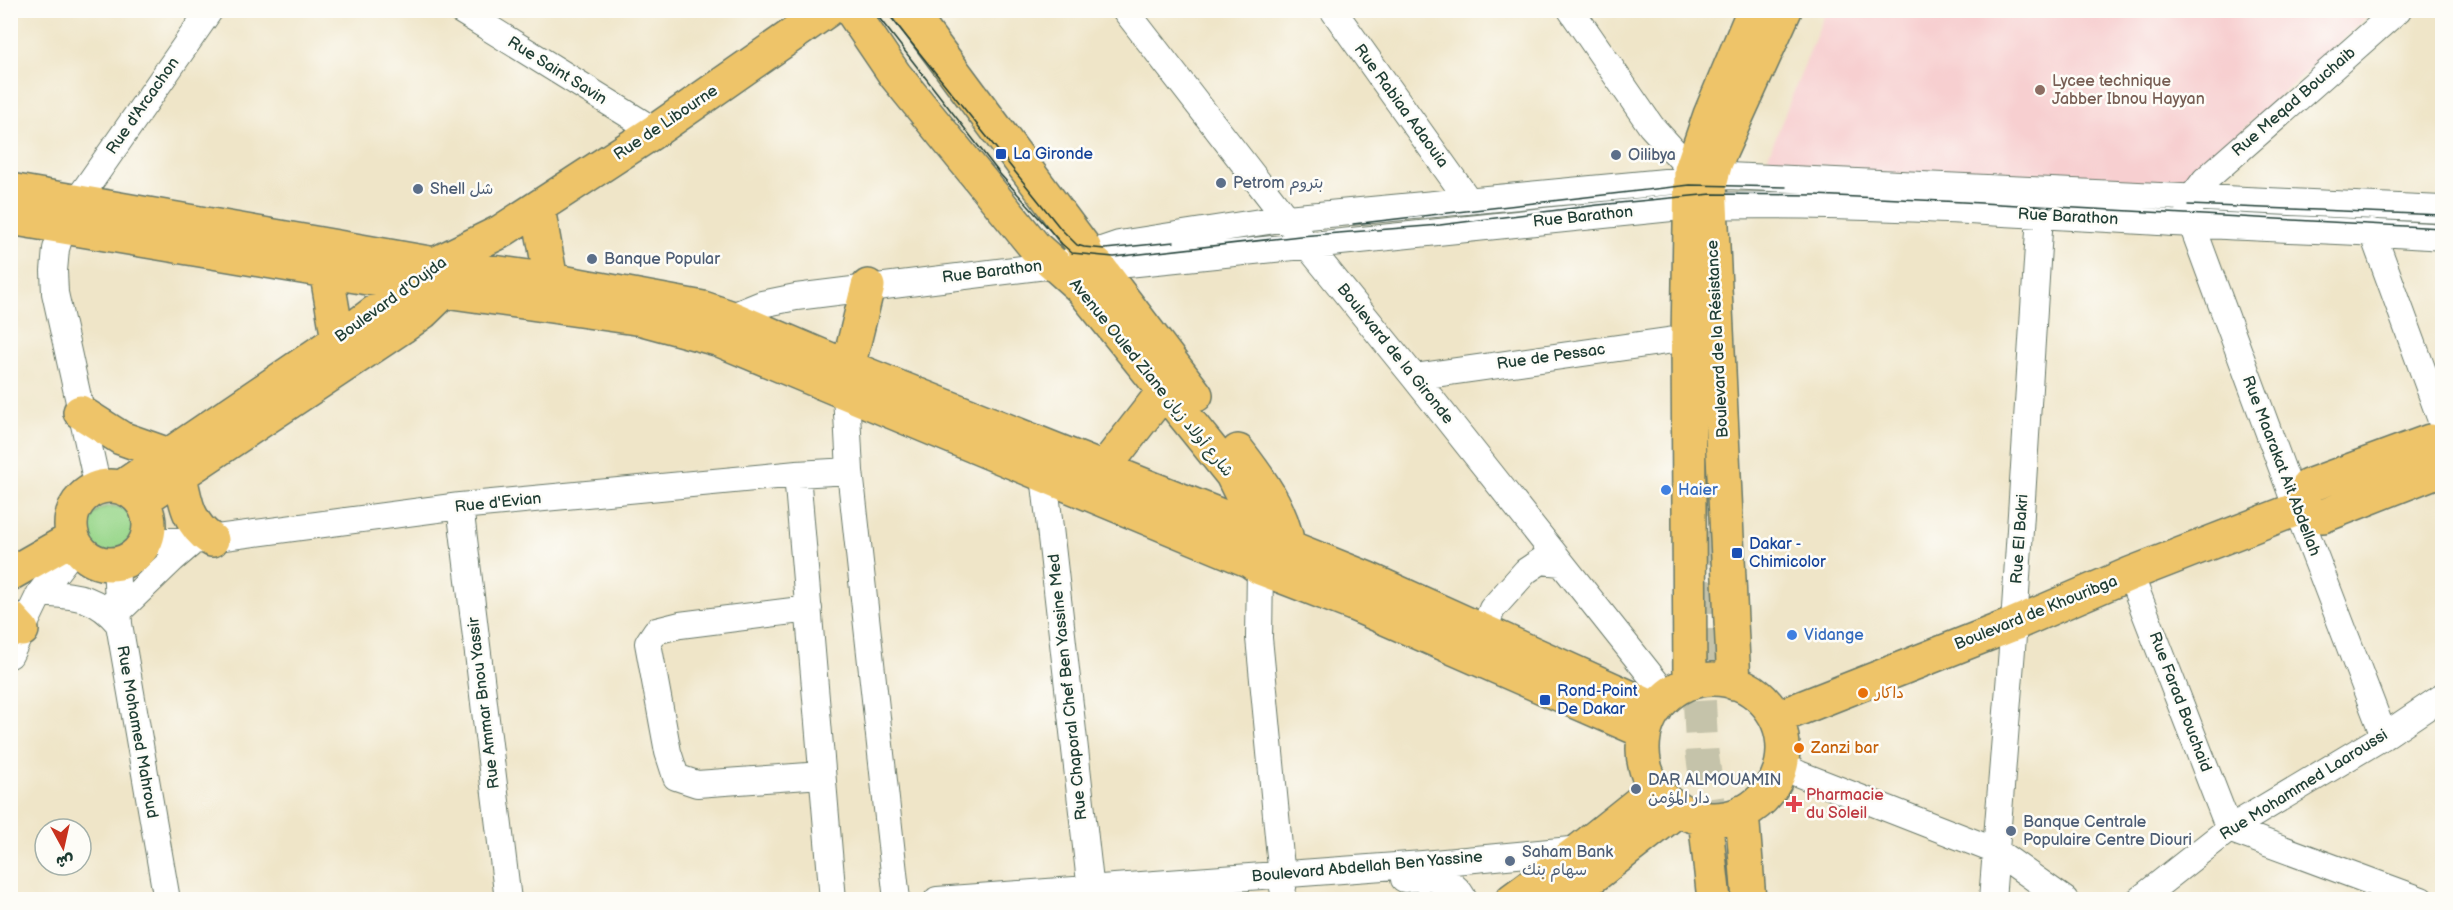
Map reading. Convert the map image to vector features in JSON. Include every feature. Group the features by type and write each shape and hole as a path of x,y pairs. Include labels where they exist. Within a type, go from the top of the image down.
{"main road":[{"name":"Rue de Libourne","path":"501,232 656,131 828,10"},
{"name":"Avenue Ouled Ziane شارع أولاد زيان","path":"851,10 895,75 1035,247 1081,288 1232,475 1244,498 1254,532 1260,568"},
{"name":"Avenue Ouled Ziane شارع أولاد زيان","path":"908,10 1093,261 1254,472 1279,511 1289,547 1293,580"},
{"name":"Boulevard de la Résistance","path":"1664,705 1699,188 1710,115 1754,10"},
{"path":"1763,10 1735,88 1775,10"},
{"name":"Boulevard de la Résistance","path":"1734,683 1719,337 1699,188 1716,162 1785,10"},
{"path":"10,190 70,214 326,270 411,285 440,278"},
{"path":"538,208 551,280"},
{"path":"10,218 70,214 440,278 643,319 717,339 847,380 1104,468 1234,520 1254,532 1488,633 1664,705"},
{"name":"Boulevard d'Oujda","path":"440,278 468,268 501,232"},
{"name":"Boulevard d'Oujda","path":"120,492 174,465 402,327 440,278 501,232"},
{"path":"468,268 551,280 703,308 730,317 847,380 1044,475 1250,561 1260,568 1353,604 1664,705"},
{"path":"326,270 338,340"},
{"name":"Boulevard d'Oujda","path":"174,465 411,285"},
{"path":"847,380 868,286"},
{"path":"1104,468 1164,391"},
{"path":"80,412 121,438 174,465 191,519 201,533 203,541"},
{"path":"2442,446 2430,441 2308,486 2297,509 2322,516 2437,471 2442,463"},
{"path":"10,574 74,532 82,498 120,492 148,516 146,541 136,554 116,563 93,560 74,532"},
{"name":"Boulevard de Khouribga","path":"1776,718 2014,624 2130,574 2297,509"},
{"path":"10,549 74,532"},
{"path":"1512,900 1581,849 1680,805 1724,817 1742,812 1765,796 1782,765 1783,741 1776,718 1756,694 1734,683 1715,679 1664,705 1643,746 1645,765 1680,805 1714,900"},
{"path":"1563,900 1680,805"},
{"path":"1742,812 1749,900"}],"street":[{"name":"Rue d'Arcachon","path":"70,214 210,10"},
{"name":"Rue Saint Savin","path":"459,10 656,131"},
{"name":"Boulevard de la Gironde","path":"1125,10 1306,244 1561,563 1664,705"},
{"name":"Rue Rabiaa Adaouia","path":"1333,10 1470,201"},
{"path":"1571,10 1652,126 1699,188"},
{"name":"Rue Meqad Bouchaib","path":"2193,196 2205,180 2398,10"},
{"path":"1093,261 1100,249 1119,244 1287,218 1470,201 1699,188 1754,176 2442,209"},
{"name":"Rue Barathon","path":"730,317 778,300 868,286 1093,261 1306,244 1699,188 1767,204 2040,215 2442,237"},
{"name":"Rue Maarakat Ait Abdellah","path":"2193,196 2188,214 2191,225 2384,736"},
{"path":"70,214 56,249 55,293 80,412 120,492"},
{"name":"Rue El Bakri","path":"1992,900 2014,624 2040,215"},
{"path":"2372,232 2442,423"},
{"name":"Rue de Pessac","path":"1414,377 1688,338"},
{"path":"847,380 850,471 897,900"},
{"name":"Rue d'Evian","path":"146,541 203,541 460,506 850,471"},
{"path":"797,474 833,900"},
{"name":"Rue Chaporal Chef Ben Yassine Med","path":"1044,475 1091,894"},
{"name":"Rue Ammar Bnou Yassir","path":"460,506 508,900"},
{"path":"14,634 74,532"},
{"path":"40,593 93,601 118,619 172,560 203,541"},
{"path":"1488,633 1487,622 1492,609 1526,571 1541,561 1561,563"},
{"name":"Rue Mohamed Mahroud","path":"116,563 118,619 166,900"},
{"path":"1260,568 1259,638 1282,881"},
{"name":"Rue Farad Bouchaid","path":"2130,574 2229,829"},
{"path":"808,609 680,625 656,631 648,643 668,752 676,777 697,784 822,775"},
{"name":"Rue Mohammed Laaroussi","path":"2139,900 2229,829 2384,736 2442,696"},
{"path":"1782,765 1996,851 2065,900"},
{"path":"2229,829 2421,900"},
{"name":"Boulevard Abdellah Ben Yassine","path":"1140,900 1282,881 1581,849"},
{"name":"Boulevard Abdellah Ben Yassine","path":"937,900 1091,894 1282,881 1425,878 1449,883 1456,888 1464,900"}],"shaded area":[{"name":"Lycee technique Jabber Ibnou Hayyan","path":"1826,11 2373,11 2178,189 1763,169"}],"green space":[{"path":"112,506 122,508 130,514 136,522 138,532 136,542 130,550 122,556 112,558 102,556 94,550 88,542 86,532 88,522 94,514 102,508"}],"tunnel":[{"path":"1709,482 1713,680"},
{"path":"1697,652 1702,752 1715,846"}],"tram line":[{"path":"873,10 1000,174 1072,253 1114,257 1300,236 1440,225 1598,205 1712,194 1815,195 2442,228"},
{"path":"885,10 1061,229 1077,245 1105,249 1174,242"},
{"path":"1353,224 1690,185 1786,187"},
{"path":"2188,205 2442,215"}],"place":[{"name":"Lycee technique Jabber Ibnou Hayyan","path":"2040,90"},
{"name":"La Gironde","path":"1001,154"},
{"name":"Oilibya","path":"1616,155"},
{"name":"Petrom بتروم","path":"1221,183"},
{"name":"Shell شل","path":"418,189"},
{"name":"Banque Popular","path":"592,259"},
{"name":"Haier","path":"1666,490"},
{"name":"Dakar - Chimicolor","path":"1737,553"},
{"name":"Vidange","path":"1792,635"},
{"name":"داكار","path":"1863,693"},
{"name":"Rond-Point De Dakar","path":"1545,700"},
{"name":"Zanzi bar","path":"1799,748"},
{"name":"DAR ALMOUAMIN دار المؤمن","path":"1636,789"},
{"name":"Pharmacie du Soleil","path":"1794,804"},
{"name":"Banque Centrale Populaire Centre Diouri","path":"2011,831"},
{"name":"Saham Bank سهام بنك","path":"1510,861"}]}
